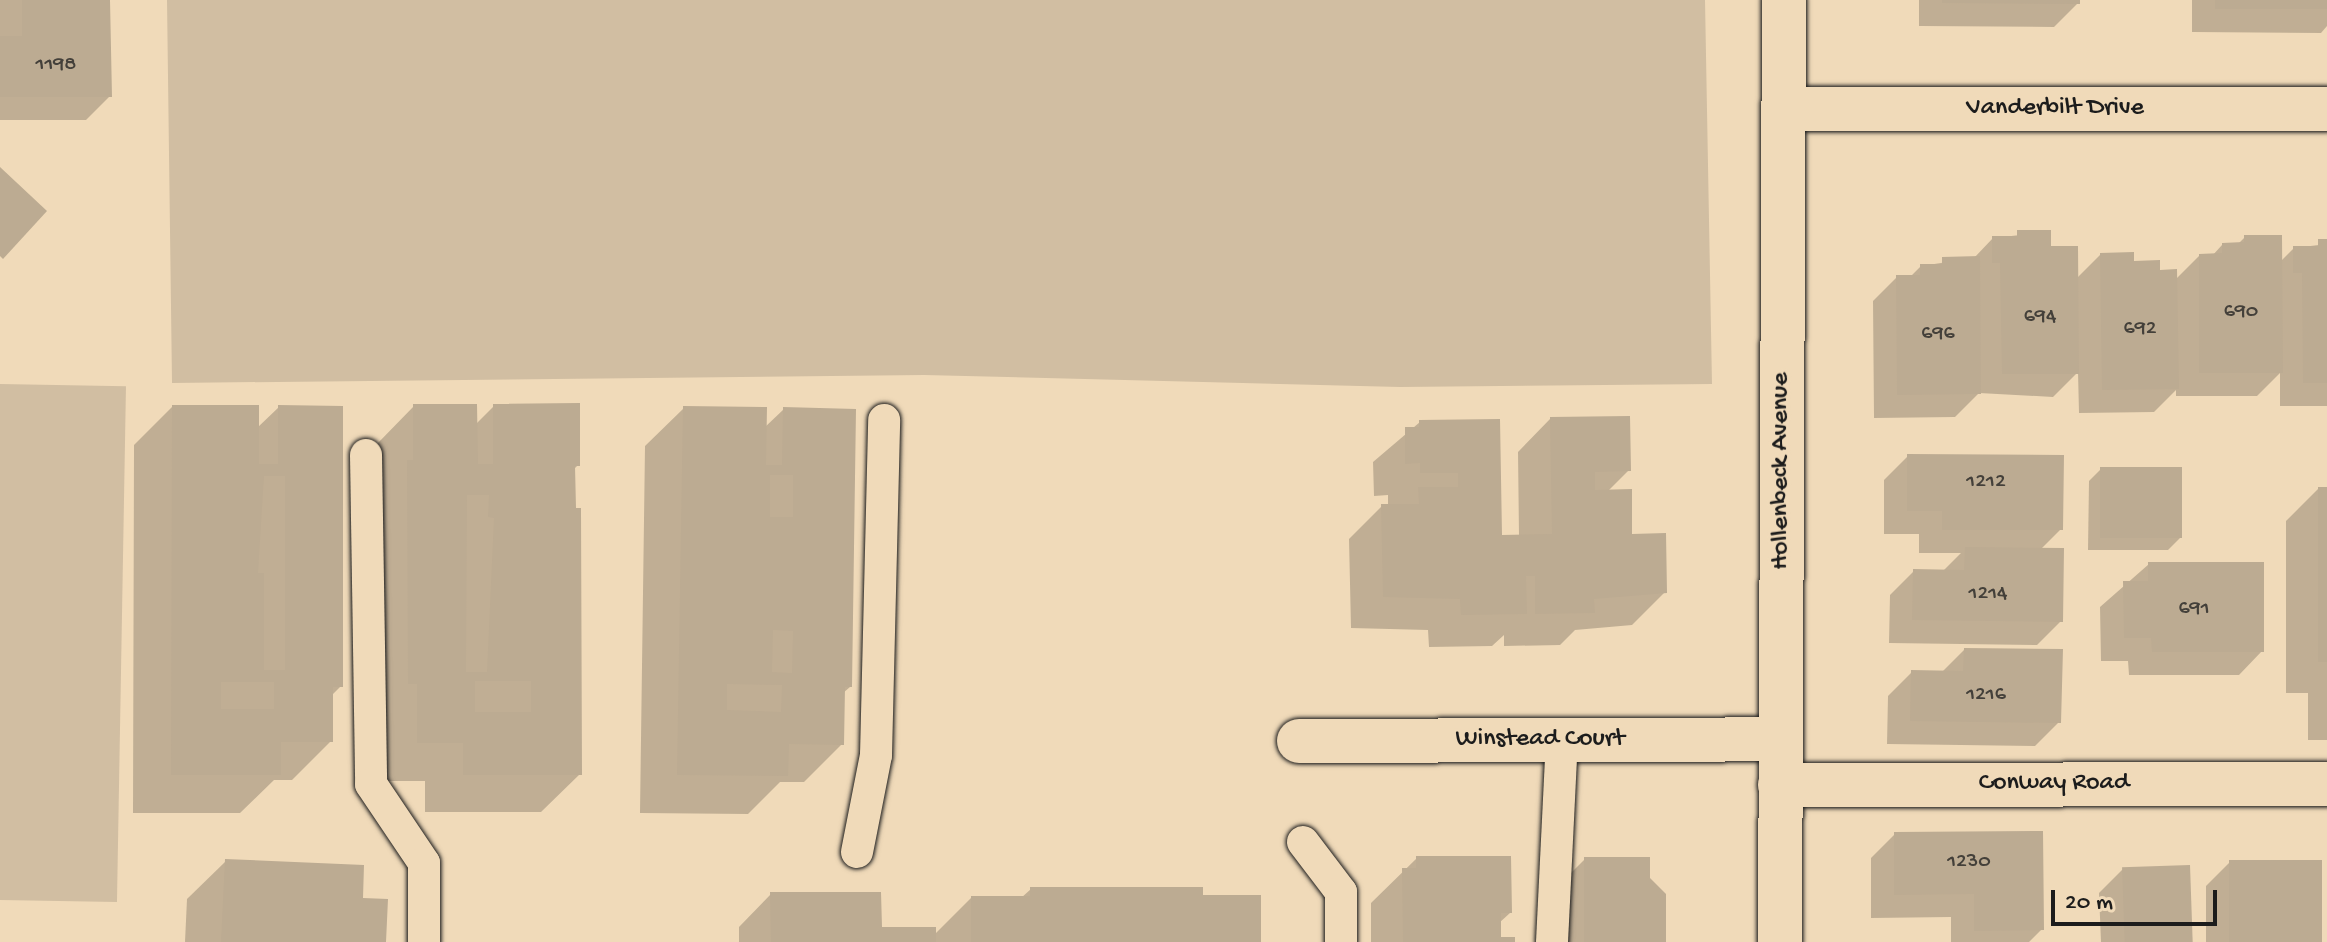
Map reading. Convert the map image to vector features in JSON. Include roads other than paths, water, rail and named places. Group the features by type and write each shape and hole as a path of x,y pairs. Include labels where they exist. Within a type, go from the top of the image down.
{"street":[{"name":"Hollenbeck Avenue","path":"1780,942 1784,0"},
{"name":"Vanderbilt Drive","path":"1784,109 2327,109"},
{"name":"Winstead Court","path":"1299,741 1780,739"},
{"name":"Conway Road","path":"1780,785 2327,784"}],"lane":[{"path":"857,852 877,739 884,420"},
{"path":"366,455 371,784 424,863 424,942"},
{"path":"1552,942 1562,740"},
{"path":"1303,842 1341,892 1341,942"}]}
